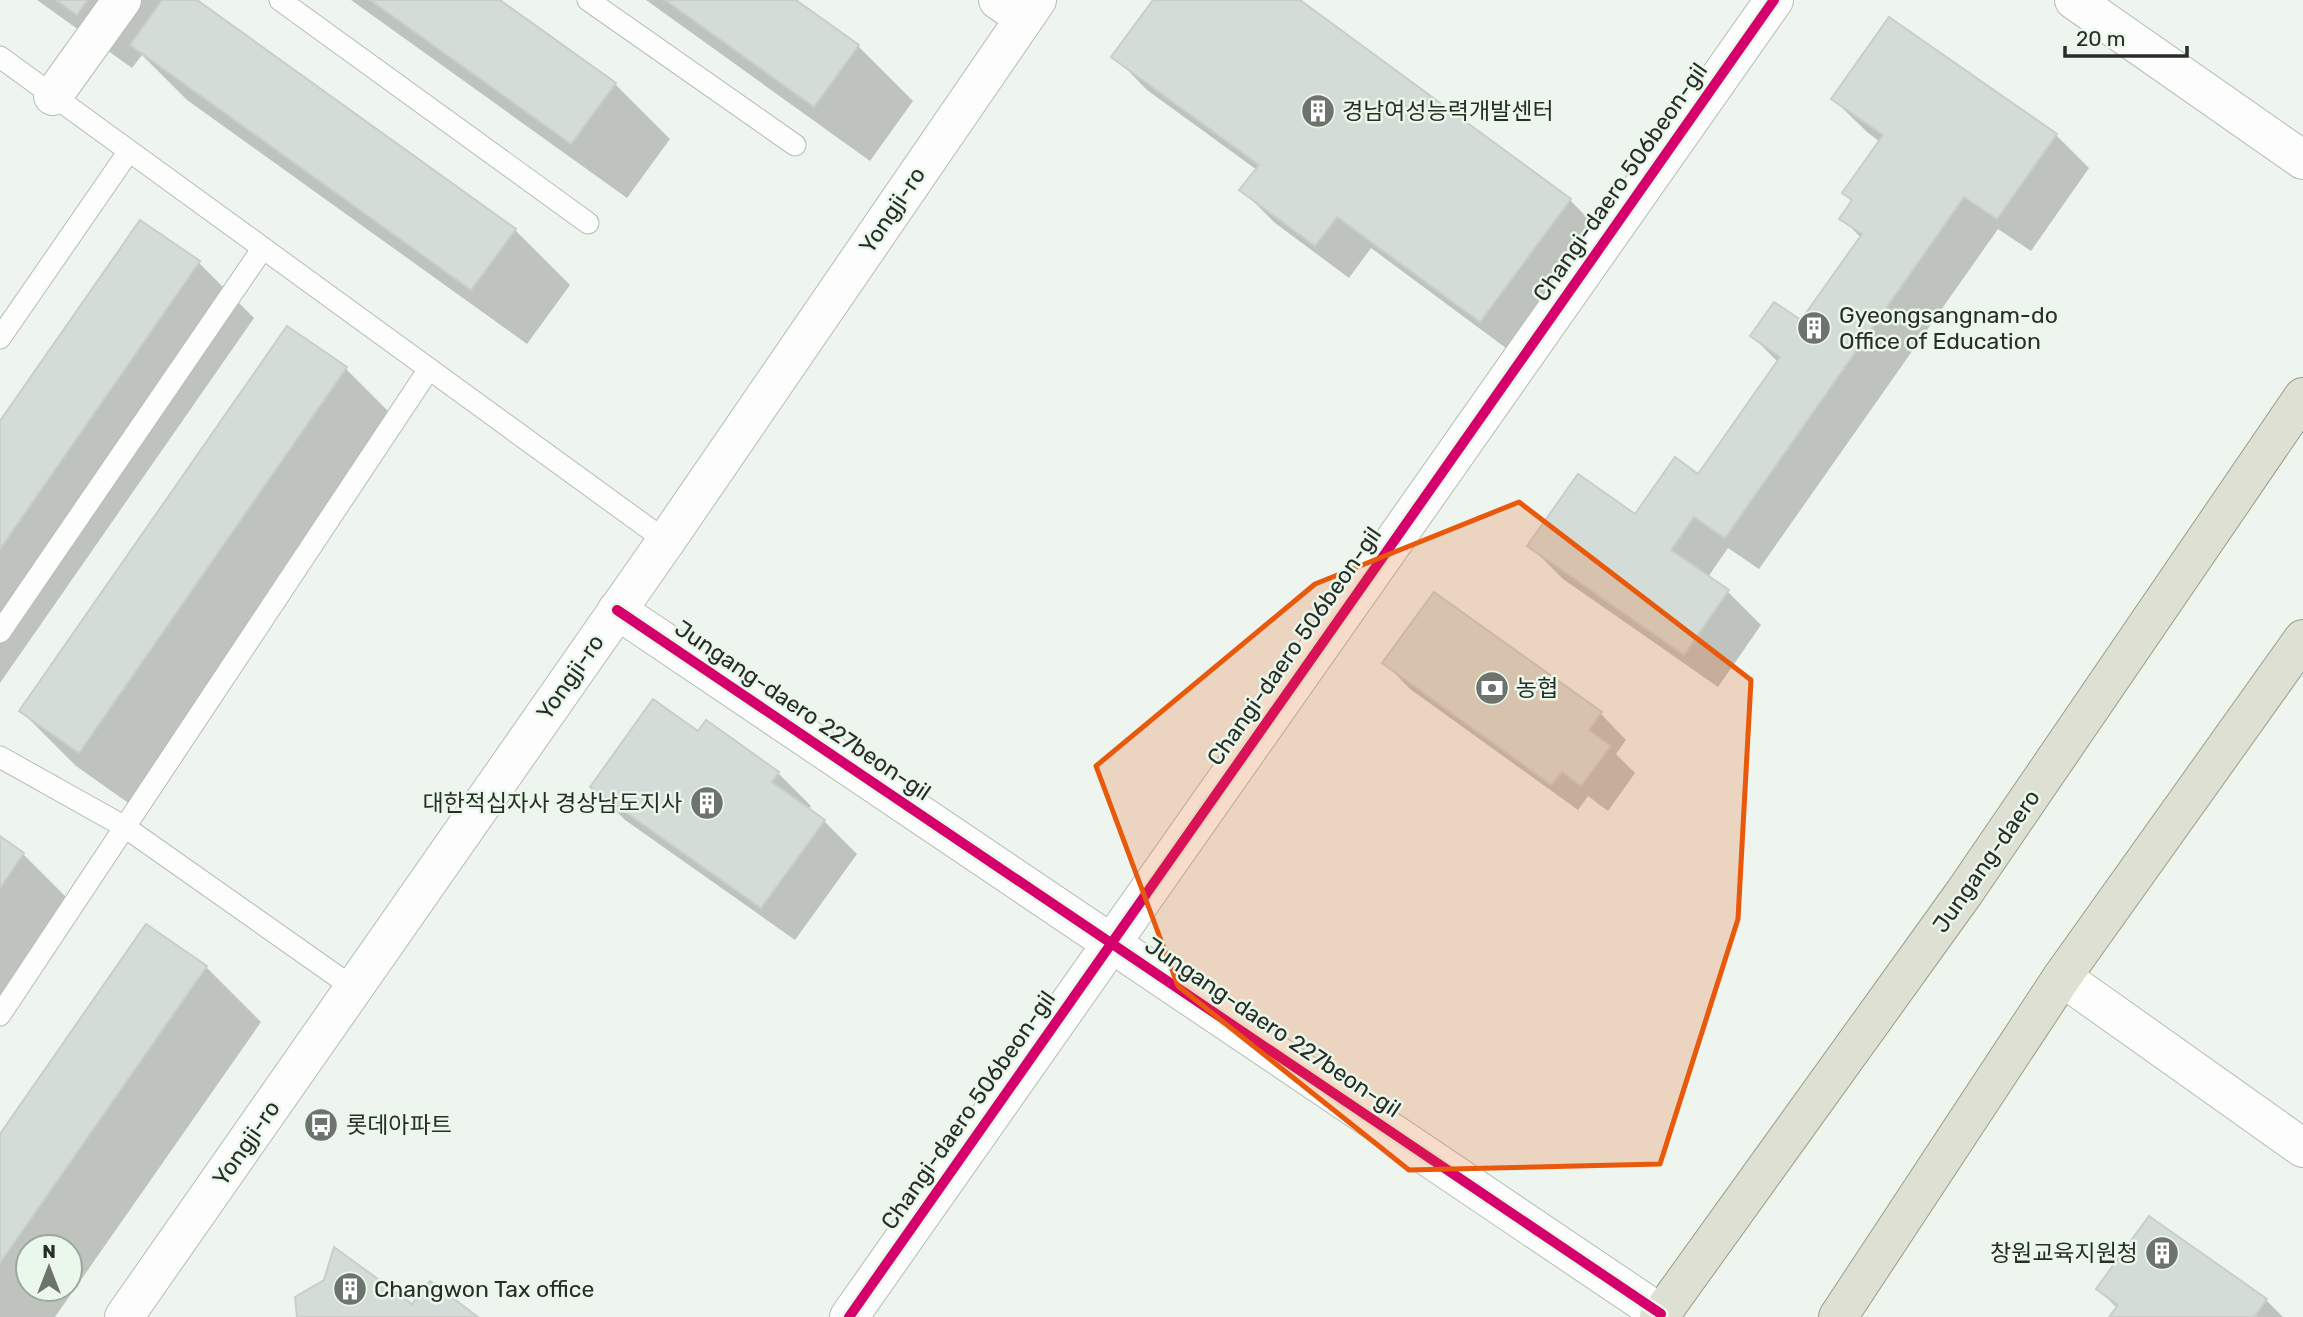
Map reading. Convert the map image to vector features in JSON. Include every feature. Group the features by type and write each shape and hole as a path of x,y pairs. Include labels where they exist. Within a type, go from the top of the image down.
{"main road":[{"name":"Jungang-daero","path":"1660,1315 1964,894 2303,397"},
{"path":"1838,1317 2062,976 2303,639"}],"street":[{"path":"53,96 122,0"},
{"name":"Changi-daero 506beon-gil","path":"849,1317 1774,0"},
{"path":"2074,0 2303,160"},
{"name":"Yongji-ro","path":"124,1317 666,541 1019,6"},
{"name":"Jungang-daero 227beon-gil","path":"617,610 1660,1315"},
{"path":"2062,976 2303,1147"}],"lane":[{"path":"281,0 588,223"},
{"path":"588,0 795,145"},
{"path":"0,57 666,541"},
{"path":"0,338 129,151"},
{"path":"0,632 263,248"},
{"path":"0,1015 429,369"},
{"path":"0,757 125,827 355,989"}],"highlighted area":[{"path":"1519,502 1751,680 1738,919 1660,1164 1409,1170 1178,986 1096,766 1315,584"}],"building":[{"path":"56,0 87,0 77,15"},
{"path":"162,0 197,0 516,229 471,290 130,45"},
{"path":"370,0 500,0 616,83 571,144"},
{"path":"665,0 796,0 859,45 814,107"},
{"name":"경남여성능력개발센터","path":"1153,0 1300,0 1571,199 1480,322 1337,217 1315,246 1239,190 1259,165 1111,57"},
{"name":"Gyeongsangnam-do Office of Education","path":"1889,17 2057,134 1997,219 1964,197 1725,538 1694,517 1671,550 1729,590 1684,655 1527,546 1578,474 1635,514 1675,457 1698,474 1780,357 1750,336 1774,302 1801,320 1862,234 1839,219 1852,200 1842,193 1883,135 1831,99"},
{"path":"140,220 200,261 0,549 0,421"},
{"path":"287,326 347,367 79,753 19,711"},
{"name":"농협","path":"1434,592 1602,712 1589,730 1611,746 1581,786 1562,772 1551,785 1382,663"},
{"name":"대한적십자사 경상남도지사","path":"653,699 698,731 706,720 779,772 772,782 825,820 761,908 590,787"},
{"path":"0,836 24,853 0,888"},
{"path":"146,924 207,966 21,1233 14,1233 14,1243 0,1263 0,1134"},
{"name":"창원교육지원청","path":"2149,1216 2267,1299 2255,1316 2257,1317 2109,1317 2118,1305 2096,1289"},
{"name":"Changwon Tax office","path":"334,1247 412,1304 430,1281 478,1317 297,1317 295,1297 324,1280"}],"cycle path":[{"path":"849,1317 1774,0"},
{"path":"617,610 1661,1314"}],"place":[{"name":"경남여성능력개발센터","path":"1318,111"},
{"name":"Gyeongsangnam-do Office of Education","path":"1814,328"},
{"name":"농협","path":"1492,688"},
{"name":"대한적십자사 경상남도지사","path":"707,803"},
{"name":"롯데아파트","path":"321,1125"},
{"name":"창원교육지원청","path":"2162,1253"},
{"name":"Changwon Tax office","path":"350,1289"}]}
